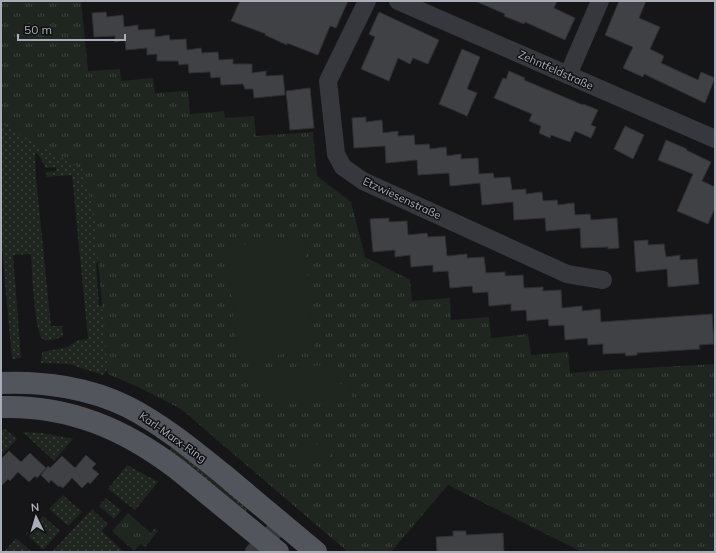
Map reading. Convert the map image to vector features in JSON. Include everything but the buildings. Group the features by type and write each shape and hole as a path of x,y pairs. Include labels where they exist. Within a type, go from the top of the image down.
{"main road":[{"name":"Karl-Marx-Ring","path":"1,383 37,384 62,387 96,395 127,407 153,421 196,452 316,552"},
{"path":"1,407 35,409 72,414 105,425 127,436 178,469 270,550"}],"street":[{"name":"Etzwiesenstraße","path":"367,1 328,81 336,154 343,167 363,181 567,274 603,280"},
{"path":"568,75 600,1"},
{"name":"Zehntfeldstraße","path":"403,2 715,139"},
{"path":"270,550 288,528"}],"green space":[{"path":"81,1 88,71 120,69 121,81 153,78 155,93 188,91 190,114 224,111 225,118 254,116 256,136 313,132 317,176 351,202 365,257 410,280 412,301 450,298 451,320 489,317 491,338 528,334 531,355 568,352 570,373 715,364 715,552 582,552 448,485 391,552 348,552 181,409 140,388 108,374 94,213 82,169 1,124 1,2"},
{"path":"1,124 22,135 82,148 109,251 96,264 99,306 105,305 110,366 103,375 69,364 41,363 42,352 68,347 78,340 88,339 72,175 47,177 46,172 56,171 56,167 46,168 35,152 36,178 51,326 62,326 63,336 54,340 44,340 38,326 36,314 31,254 13,255 21,358 12,359 1,238"},
{"path":"304,238 315,351 238,359 226,246"},
{"path":"338,364 339,384 351,383 352,400 275,405 274,390 249,392 247,371"},
{"path":"5,429 17,439 2,455 1,430"},
{"path":"23,432 42,433 73,439 54,461"},
{"path":"329,443 330,461 291,465 290,447"},
{"path":"173,445 249,507 243,514 168,453"},
{"path":"127,465 158,482 135,510 108,489"},
{"path":"63,495 82,512 68,526 49,509"},
{"path":"106,498 121,511 114,519 99,506"},
{"path":"92,509 108,524 102,531 124,552 52,552"},
{"path":"128,513 151,533 134,551 112,531"},
{"path":"43,516 60,531 43,550 26,534"},
{"path":"155,528 158,531 145,547 141,544"},
{"path":"16,538 32,552 4,552"}]}
